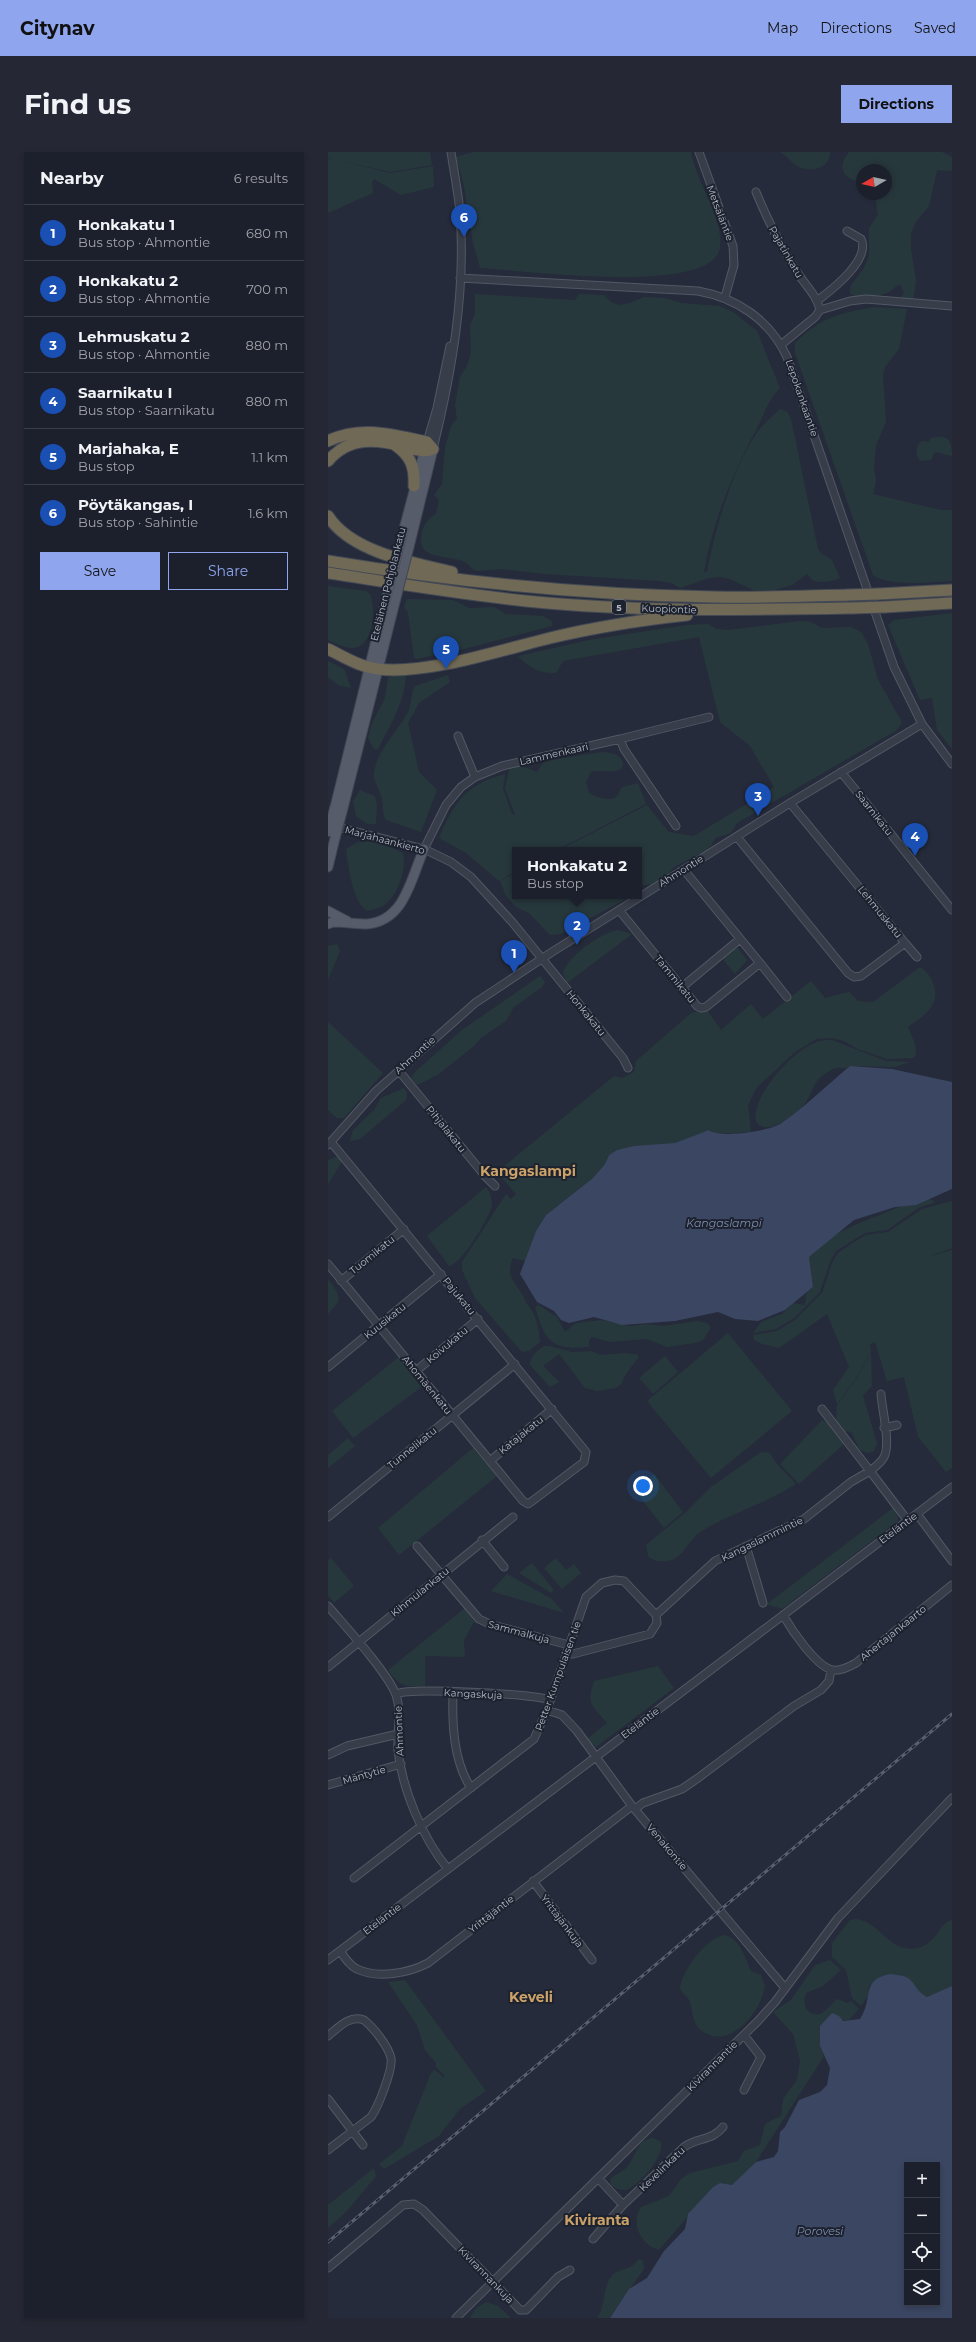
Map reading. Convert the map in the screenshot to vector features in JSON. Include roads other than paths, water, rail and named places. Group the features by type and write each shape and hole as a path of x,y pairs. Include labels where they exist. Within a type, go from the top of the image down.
{"highway":[{"path":"328,441 350,433 370,432 428,448"},
{"path":"328,461 341,448 358,442 391,443 428,448"},
{"path":"391,443 401,449 413,464 414,486"},
{"path":"328,516 343,533 387,555 418,565 521,587"},
{"name":"Kuopiontie","path":"328,561 389,571 521,587 632,594 716,597 848,595 952,590"},
{"name":"Kuopiontie","path":"328,573 527,601 621,607 731,611 885,607 952,603"},
{"path":"328,649 373,668 445,663 617,623 731,611"}],"main road":[{"name":"Eteläinen Pohjolankatu","path":"404,546 414,486 428,448"},
{"name":"Eteläinen Pohjolankatu","path":"328,867 332,835 428,448"},
{"path":"328,924 350,922 373,923 396,910 406,894 424,849"},
{"path":"328,911 350,922"}],"street":[{"name":"Eteläinen Pohjolankatu","path":"428,448 452,362 458,304 460,278 460,212 451,152"},
{"name":"Metsäläntie","path":"699,152 733,246 734,265 725,298"},
{"name":"Pajatinkatu","path":"756,192 771,227 799,275 818,300 820,310"},
{"path":"818,300 857,263 862,254 864,248 861,238 847,231"},
{"name":"Lepokankaantie","path":"460,278 680,289 725,298 756,316 782,344 894,667 922,724 952,764"},
{"path":"782,344 788,341 815,317 820,310 850,301 866,299 952,306"},
{"name":"Lammenkaari","path":"424,849 446,805 461,787 475,777 502,766 708,717"},
{"name":"Ahmontie","path":"642,896 790,803 922,724"},
{"path":"458,736 475,777"},
{"path":"620,739 624,749 676,826"},
{"name":"Saarnikatu","path":"841,772 952,910"},
{"name":"Lehmuskatu","path":"737,837 851,976 861,976 905,943 790,803"},
{"name":"Marjahaankierto","path":"328,824 424,849 451,862 479,884 541,959"},
{"path":"684,870 787,997"},
{"name":"Ahmontie","path":"329,1144 376,1091 475,1002 637,899"},
{"name":"Tammikatu","path":"619,910 681,988 699,1008 704,1008 760,963"},
{"path":"681,988 740,939"},
{"path":"905,943 917,957"},
{"name":"Honkakatu","path":"541,959 623,1058 628,1068"},
{"name":"Pihjalakatu","path":"399,1070 485,1176 495,1186"},
{"name":"Pajukatu","path":"329,1144 404,1229 586,1452 584,1462 528,1504"},
{"name":"Tuomikatu","path":"341,1281 404,1229"},
{"name":"Ahomäenkatu","path":"328,1264 452,1416 523,1501 528,1504"},
{"name":"Kuusikatu","path":"328,1367 441,1274"},
{"name":"Koivukatu","path":"416,1371 478,1319"},
{"name":"Tunnelikatu","path":"328,1517 515,1364"},
{"name":"Kangaslammintie","path":"656,1615 715,1561 804,1519 851,1482 870,1471 879,1463 885,1454 881,1394"},
{"name":"Katajakatu","path":"490,1461 552,1410"},
{"path":"822,1410 908,1521"},
{"path":"884,1428 897,1425"},
{"name":"Eteläntie","path":"328,1960 952,1488"},
{"path":"917,1514 952,1562"},
{"name":"Kihmulankatu","path":"328,1667 442,1575 482,1540 513,1517"},
{"path":"482,1540 504,1567"},
{"name":"Sammalkuja","path":"417,1546 472,1612 485,1623 569,1645"},
{"path":"746,1546 763,1603"},
{"name":"Petter Kumpulaisen tie","path":"354,1878 534,1739 547,1710 584,1601 593,1590 602,1583 620,1580 628,1583 656,1615"},
{"name":"Ahertajankaarto","path":"831,1670 844,1669 856,1663 952,1585"},
{"name":"Ahmontie","path":"328,1606 358,1642 396,1694 400,1764 421,1826 433,1851 448,1869"},
{"path":"566,1653 573,1654 650,1634 656,1623 656,1615"},
{"path":"783,1615 816,1660 831,1670"},
{"name":"Yrittäjäntie","path":"340,1951 352,1965 364,1972 412,1971 428,1963 533,1880 634,1807 682,1789 794,1706 821,1690 829,1682 831,1670"},
{"name":"Kangaskuja","path":"396,1694 413,1691 453,1692 550,1700"},
{"path":"453,1692 452,1729 471,1788"},
{"name":"Venakontie","path":"547,1710 567,1719 634,1807 785,1988"},
{"path":"329,1753 347,1746 398,1734"},
{"name":"Mäntytie","path":"328,1785 400,1764"},
{"name":"Kivirannantie","path":"456,2318 744,2035 785,1988 838,1918 952,1798"},
{"name":"Yrittäjänkuja","path":"533,1880 592,1960"},
{"path":"328,2036 347,2021 360,2018 368,2024 388,2051 391,2058 391,2065 376,2110 371,2117 328,2150"},
{"path":"744,2035 760,2053 761,2057 744,2090"},
{"path":"328,2099 363,2145"},
{"name":"Kevelinkatu","path":"593,2239 623,2205 684,2147 691,2142 716,2136 723,2127"},
{"path":"598,2178 623,2205"},
{"name":"Kivirannankuja","path":"328,2268 403,2204 414,2204 423,2210 522,2311 526,2310 558,2277 570,2270"}],"water":[{"name":"Kangaslampi","path":"850,1066 892,1069 952,1082 952,1189 916,1205 895,1207 854,1220 809,1257 813,1287 785,1310 758,1321 735,1319 718,1312 675,1321 622,1325 594,1317 569,1323 561,1320 554,1311 537,1302 520,1274 536,1231 546,1215 593,1178 605,1164 609,1155 617,1150 634,1146 675,1143 709,1130 714,1133 733,1134 774,1127 798,1110"},
{"name":"Porovesi","path":"890,1974 900,1975 909,1979 923,1995 927,1997 952,1986 952,2318 610,2318 629,2289 647,2278 664,2251 685,2229 688,2214 713,2187 720,2183 732,2185 756,2162 774,2157 778,2151 780,2132 785,2127 799,2100 820,2092 827,2085 830,2068 820,2046 820,2026 832,2013 839,2016 843,2021 860,2019 864,2011 871,1985 875,1981"}],"railway":[{"path":"328,2242 952,1714"}],"place":[{"name":"Pöytäkangas, I","path":"464,237"},
{"name":"Marjahaka, E","path":"446,669"},
{"name":"Lehmuskatu 2","path":"758,816"},
{"name":"Saarnikatu I","path":"915,856"},
{"name":"Honkakatu 2","path":"577,945"},
{"name":"Honkakatu 1","path":"514,973"}],"district":[{"name":"Kangaslampi","path":"528,1171"},
{"name":"Keveli","path":"531,1997"},
{"name":"Kiviranta","path":"597,2220"}]}
